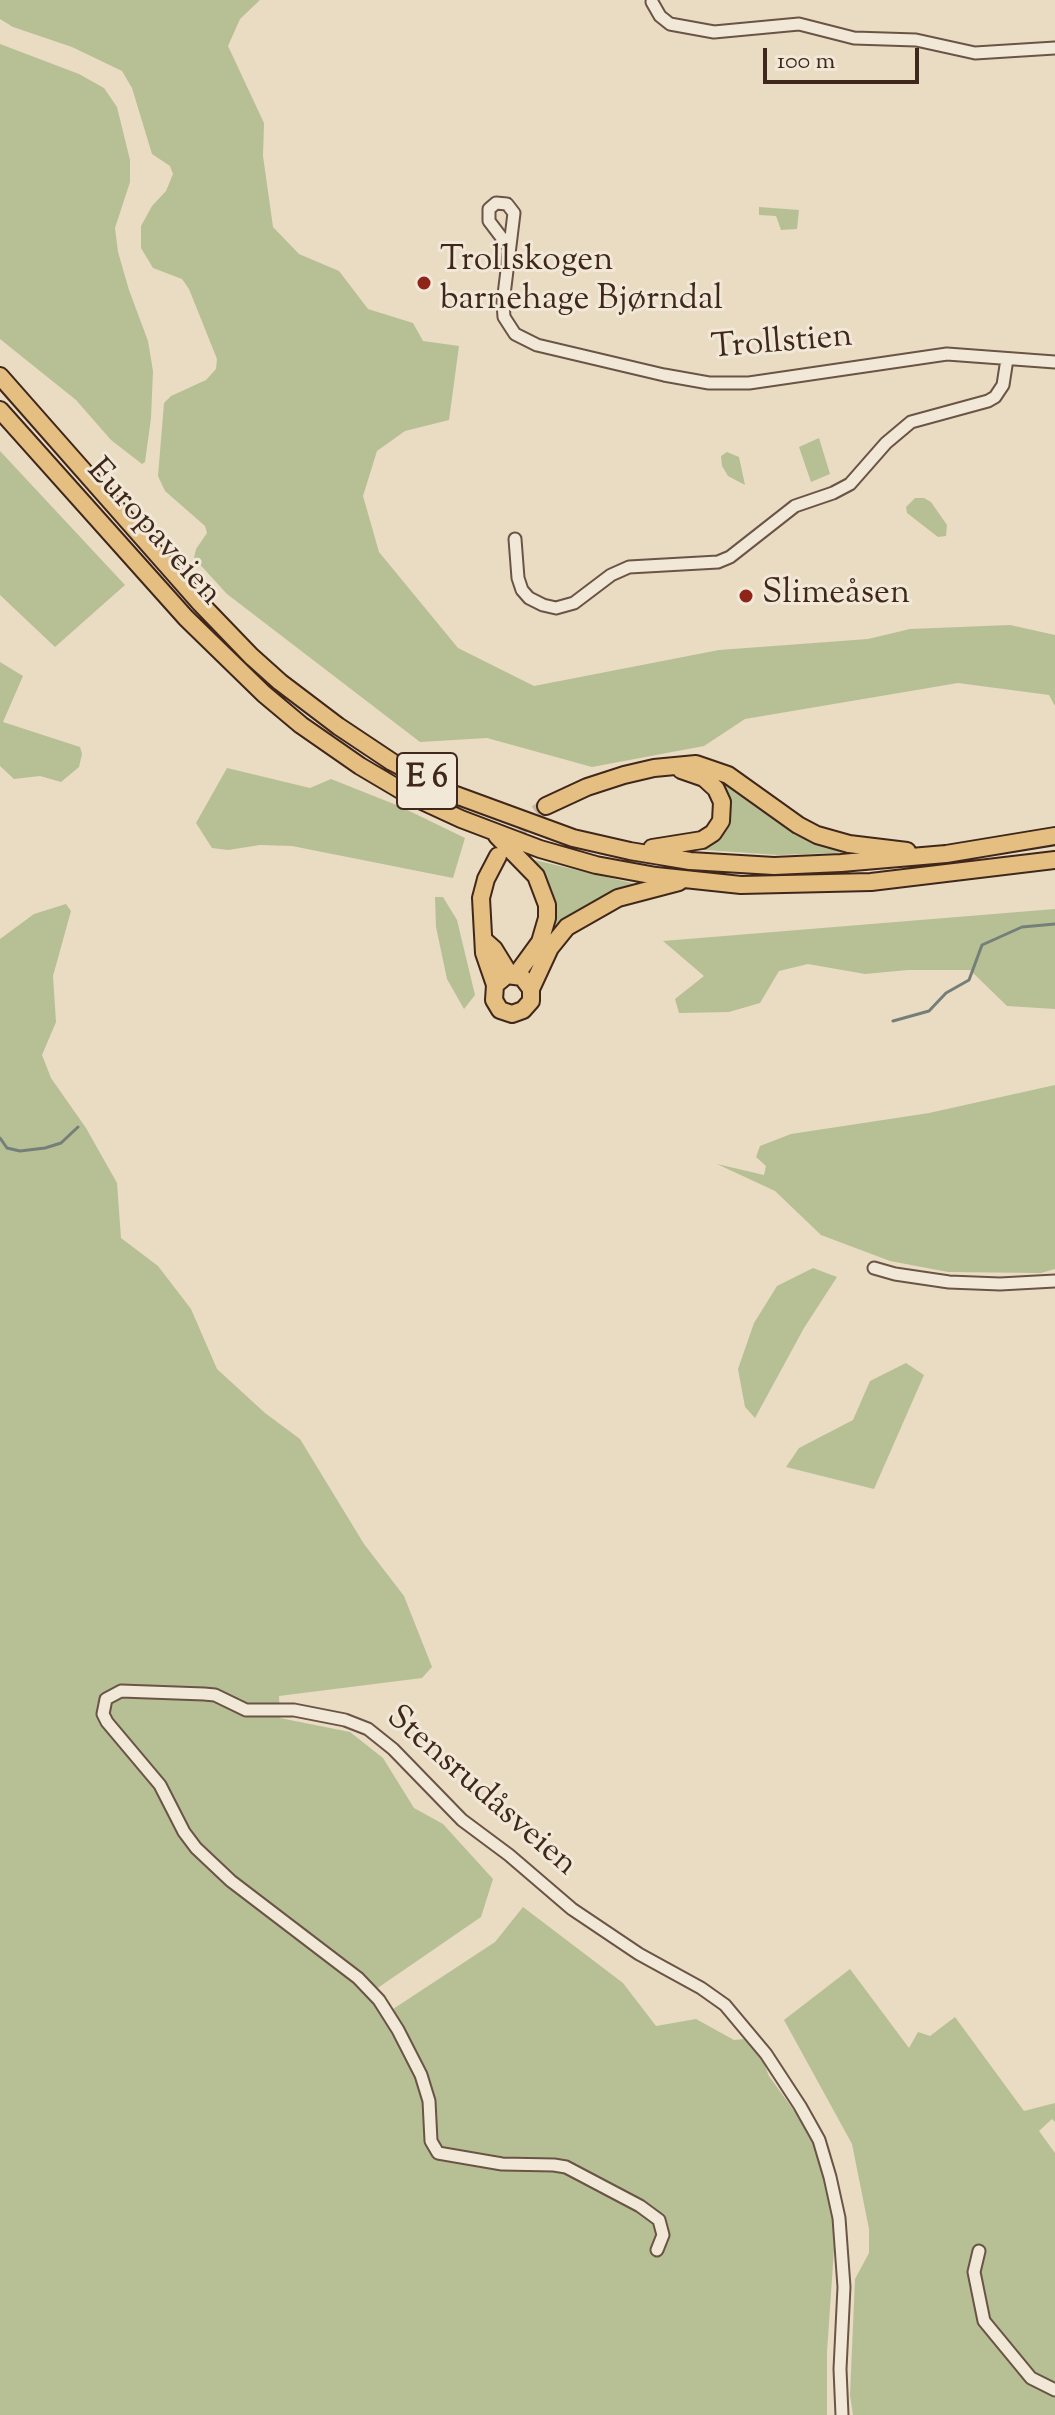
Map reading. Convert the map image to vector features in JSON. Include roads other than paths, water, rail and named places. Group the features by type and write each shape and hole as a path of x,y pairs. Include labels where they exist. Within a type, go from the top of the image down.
{"highway":[{"name":"Europaveien","path":"0,376 200,603 251,656 319,713 419,777 453,794 532,824 630,851"},
{"name":"Europaveien","path":"0,410 186,618 264,694 329,745 385,781 493,832"},
{"name":"E 6","path":"546,806 598,783 644,770 696,764 718,770 738,781 807,831 833,841 946,854"},
{"name":"E 6","path":"630,851 697,843 719,825 722,802 713,785 699,776 668,766"},
{"name":"E 6","path":"493,832 596,865 741,885 856,883 1055,860"},
{"name":"E 6","path":"493,832 536,876 547,905 547,918 540,942 513,975 502,977 495,985 493,994 496,1005 512,1014 528,1006 531,989 550,948 567,927 618,898 687,879"},
{"name":"E 6","path":"630,851 690,861 774,866 946,854 1055,836"},
{"name":"E 6","path":"495,985 484,953 481,898 486,879 498,856"},
{"path":"485,941 513,975 526,981 531,989"}],"street":[{"path":"652,2 660,16 670,24 714,32 799,24 854,38 916,40 975,53 1055,48"},
{"name":"Trollstien","path":"508,246 503,307 506,320 515,334 537,345 664,375 709,383 737,383 943,355 1055,362"},
{"path":"515,539 522,590 529,598 556,608 574,603 611,575 629,567 718,562 741,549 795,506 850,484 886,443 911,422 995,397 1003,385 1007,359"},
{"path":"874,1268 949,1282 1000,1284 1055,1281"},
{"name":"Stensrudåsveien","path":"657,2250 663,2235 659,2220 640,2206 566,2167 502,2164 438,2153 431,2141 429,2101 421,2075 379,2000 358,1978 231,1881 196,1848 184,1832 160,1785 107,1722 103,1714 106,1699 121,1691 215,1695 246,1710 294,1710 345,1720 368,1729 393,1749 462,1820 572,1909 639,1954 725,2005 766,2054 800,2106 819,2140 830,2177 839,2218 844,2287 840,2369 842,2415"},
{"path":"979,2251 974,2272 984,2321 1031,2378 1055,2390"}],"waterway":[{"path":"893,1021 929,1011 946,993 969,980 982,945 1022,927 1055,924"},
{"path":"0,1138 7,1148 20,1151 45,1148 61,1143 78,1127"}],"tunnel":[{"path":"504,848 527,820 546,806"}],"place":[{"name":"Trollskogen barnehage Bjørndal","path":"424,283"},
{"name":"Slimeåsen","path":"746,596"}]}
